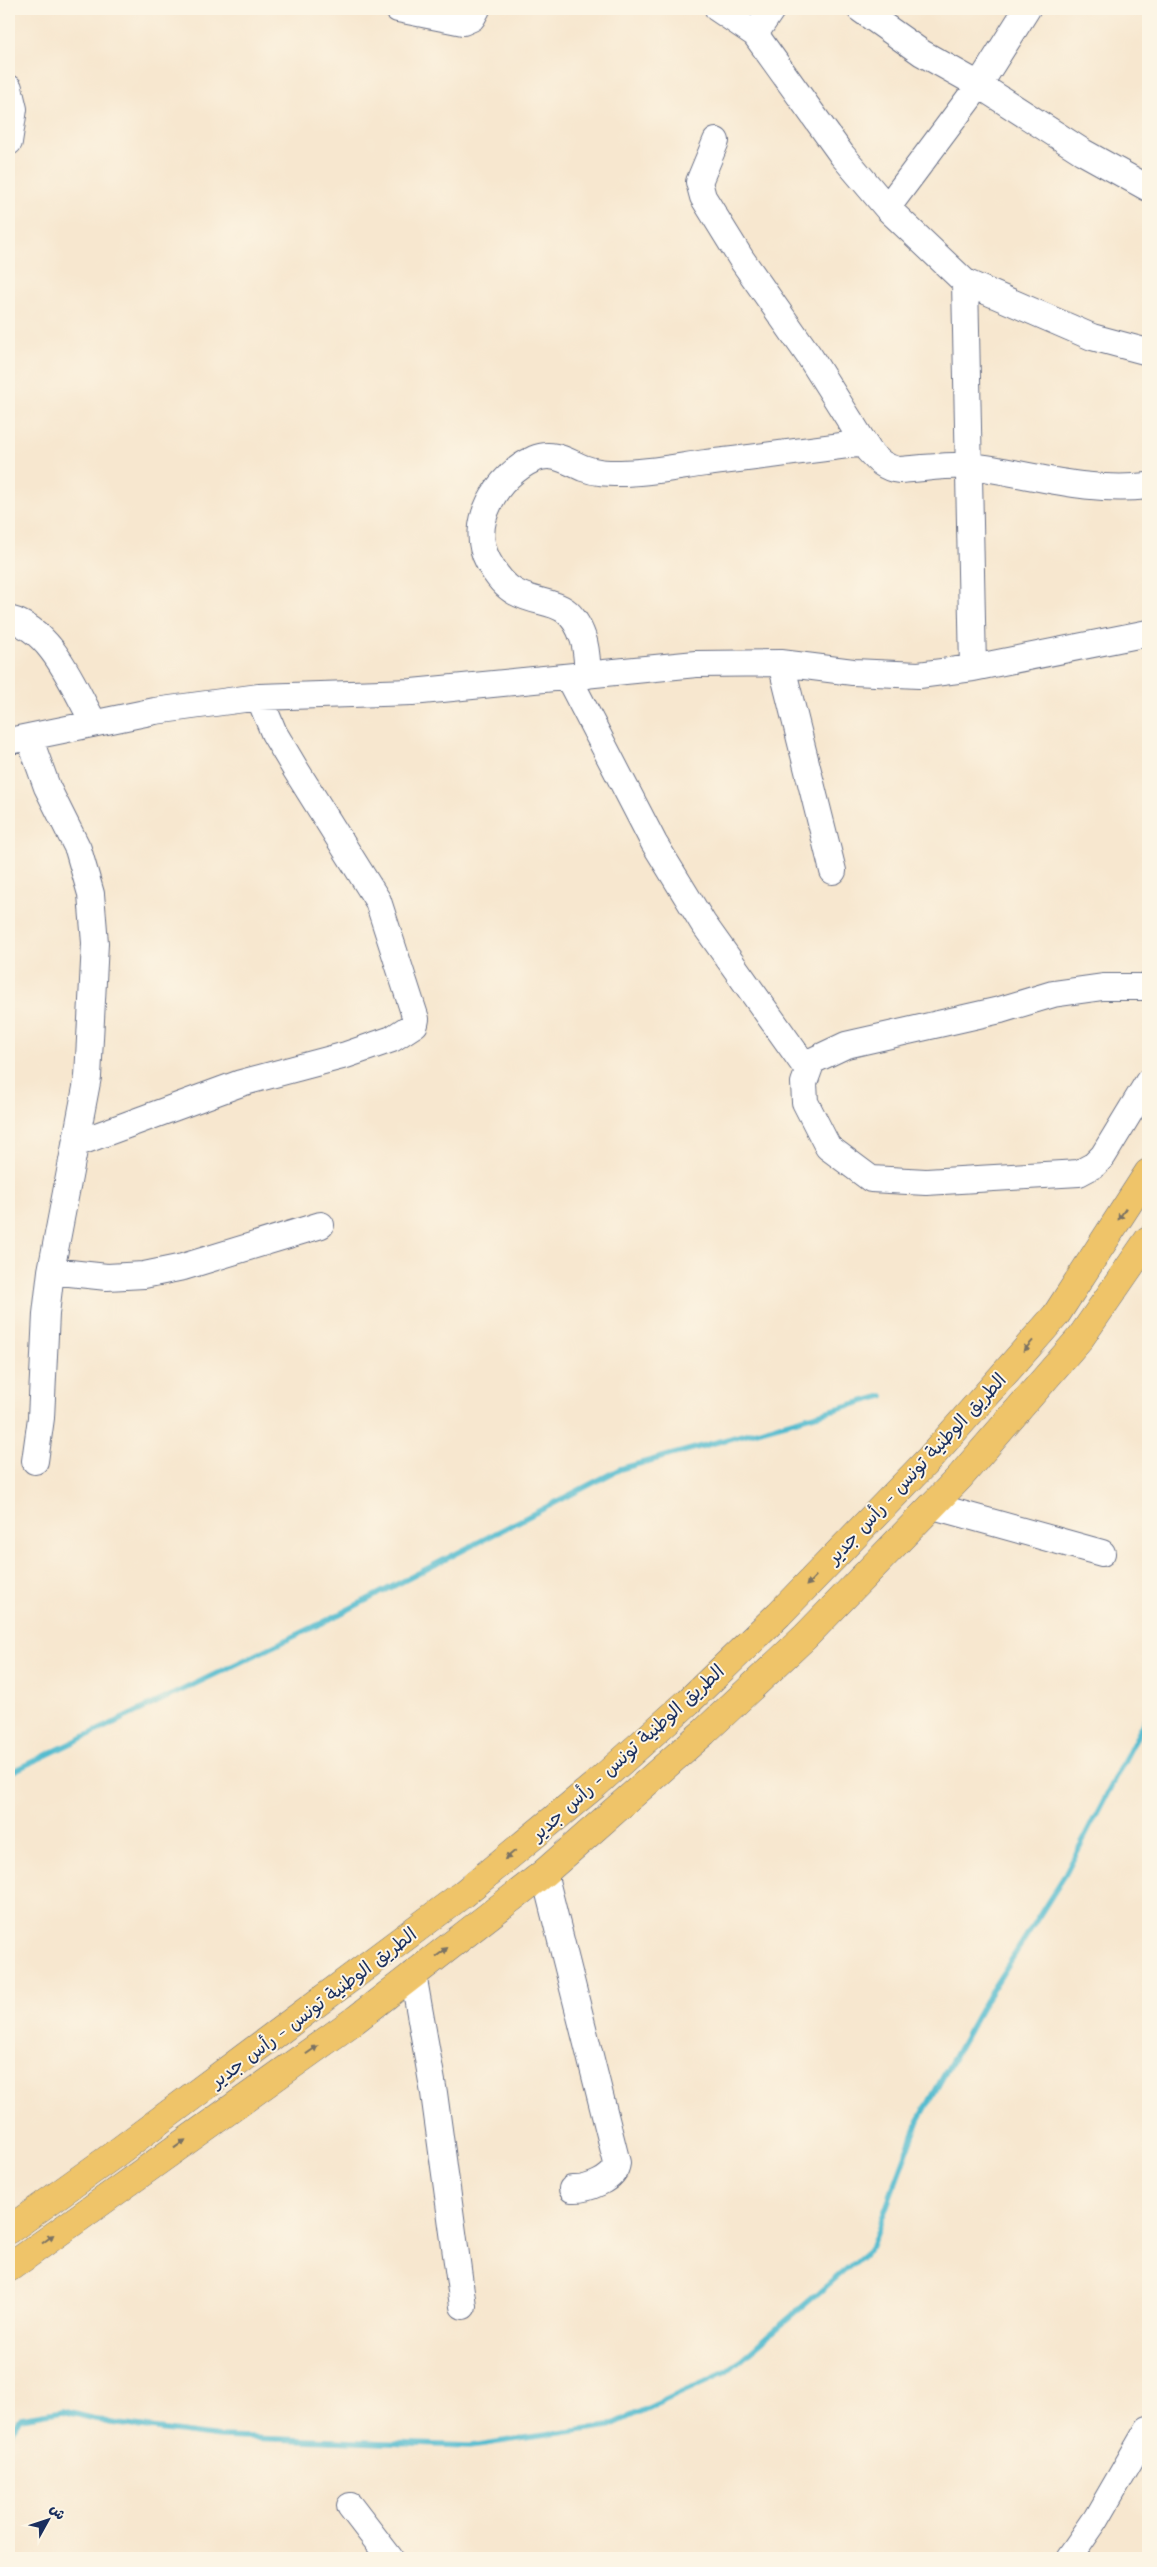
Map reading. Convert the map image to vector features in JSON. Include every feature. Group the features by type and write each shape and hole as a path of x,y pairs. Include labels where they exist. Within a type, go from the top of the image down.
{"main road":[{"name":"الطريق الوطنية تونس - رأس جدير","path":"9,2230 336,1991 463,1894 595,1785 688,1702 779,1614 930,1458 1056,1315 1148,1173"},
{"name":"الطريق الوطنية تونس - رأس جدير","path":"9,2268 355,2020 544,1872 704,1732 805,1637 932,1506 1081,1337 1148,1240"},
{"path":"336,1991 355,2020"}],"street":[{"path":"398,9 463,22 472,18 477,9"},
{"path":"718,9 755,34 842,155 887,208 965,282 1092,337 1148,352"},
{"path":"755,34 772,9"},
{"path":"860,9 922,53 979,85 1083,152 1148,188"},
{"path":"887,208 979,85 1027,9"},
{"path":"9,88 14,109 9,142"},
{"path":"716,141 699,182 702,197 742,260 810,357 864,443 880,463 889,468 924,469 969,466 1082,487 1123,489 1148,486"},
{"path":"965,282 973,668"},
{"path":"807,1069 703,923 654,843 578,676 584,639 573,620 556,604 522,595 510,589 494,571 482,549 480,534 488,506 499,488 512,475 533,460 546,455 558,457 603,474 651,473 686,466 864,443"},
{"path":"9,619 18,621 43,639 94,723"},
{"path":"34,1461 41,1418 46,1314 51,1271 88,1077 94,998 95,943 91,894 78,849 47,787 19,739 155,711 259,697 412,692 696,664 781,663 853,672 919,674 973,668 1148,633"},
{"path":"781,663 833,871"},
{"path":"75,1144 241,1083 355,1052 398,1036 415,1024 416,1019 378,901 274,733 259,697"},
{"path":"1148,987 1103,987 1053,994 1000,1010 846,1045 818,1056 807,1069 804,1083 805,1102 828,1147 871,1179 926,1182 1079,1174 1094,1165 1103,1156 1148,1082"},
{"path":"51,1271 106,1277 144,1275 192,1265 321,1225"},
{"path":"932,1506 1102,1553"},
{"path":"544,1872 617,2163 611,2174 599,2182 582,2190 572,2189"},
{"path":"413,1974 434,2093 463,2306"},
{"path":"1069,2558 1096,2519 1148,2429"},
{"path":"350,2506 390,2558"}],"waterway":[{"path":"9,1773 322,1623 620,1469 883,1396"},
{"path":"9,2435 21,2418 63,2411 111,2423 220,2437 470,2446 609,2426 726,2372 871,2248 919,2120 987,1998 1065,1875 1148,1715"}]}
